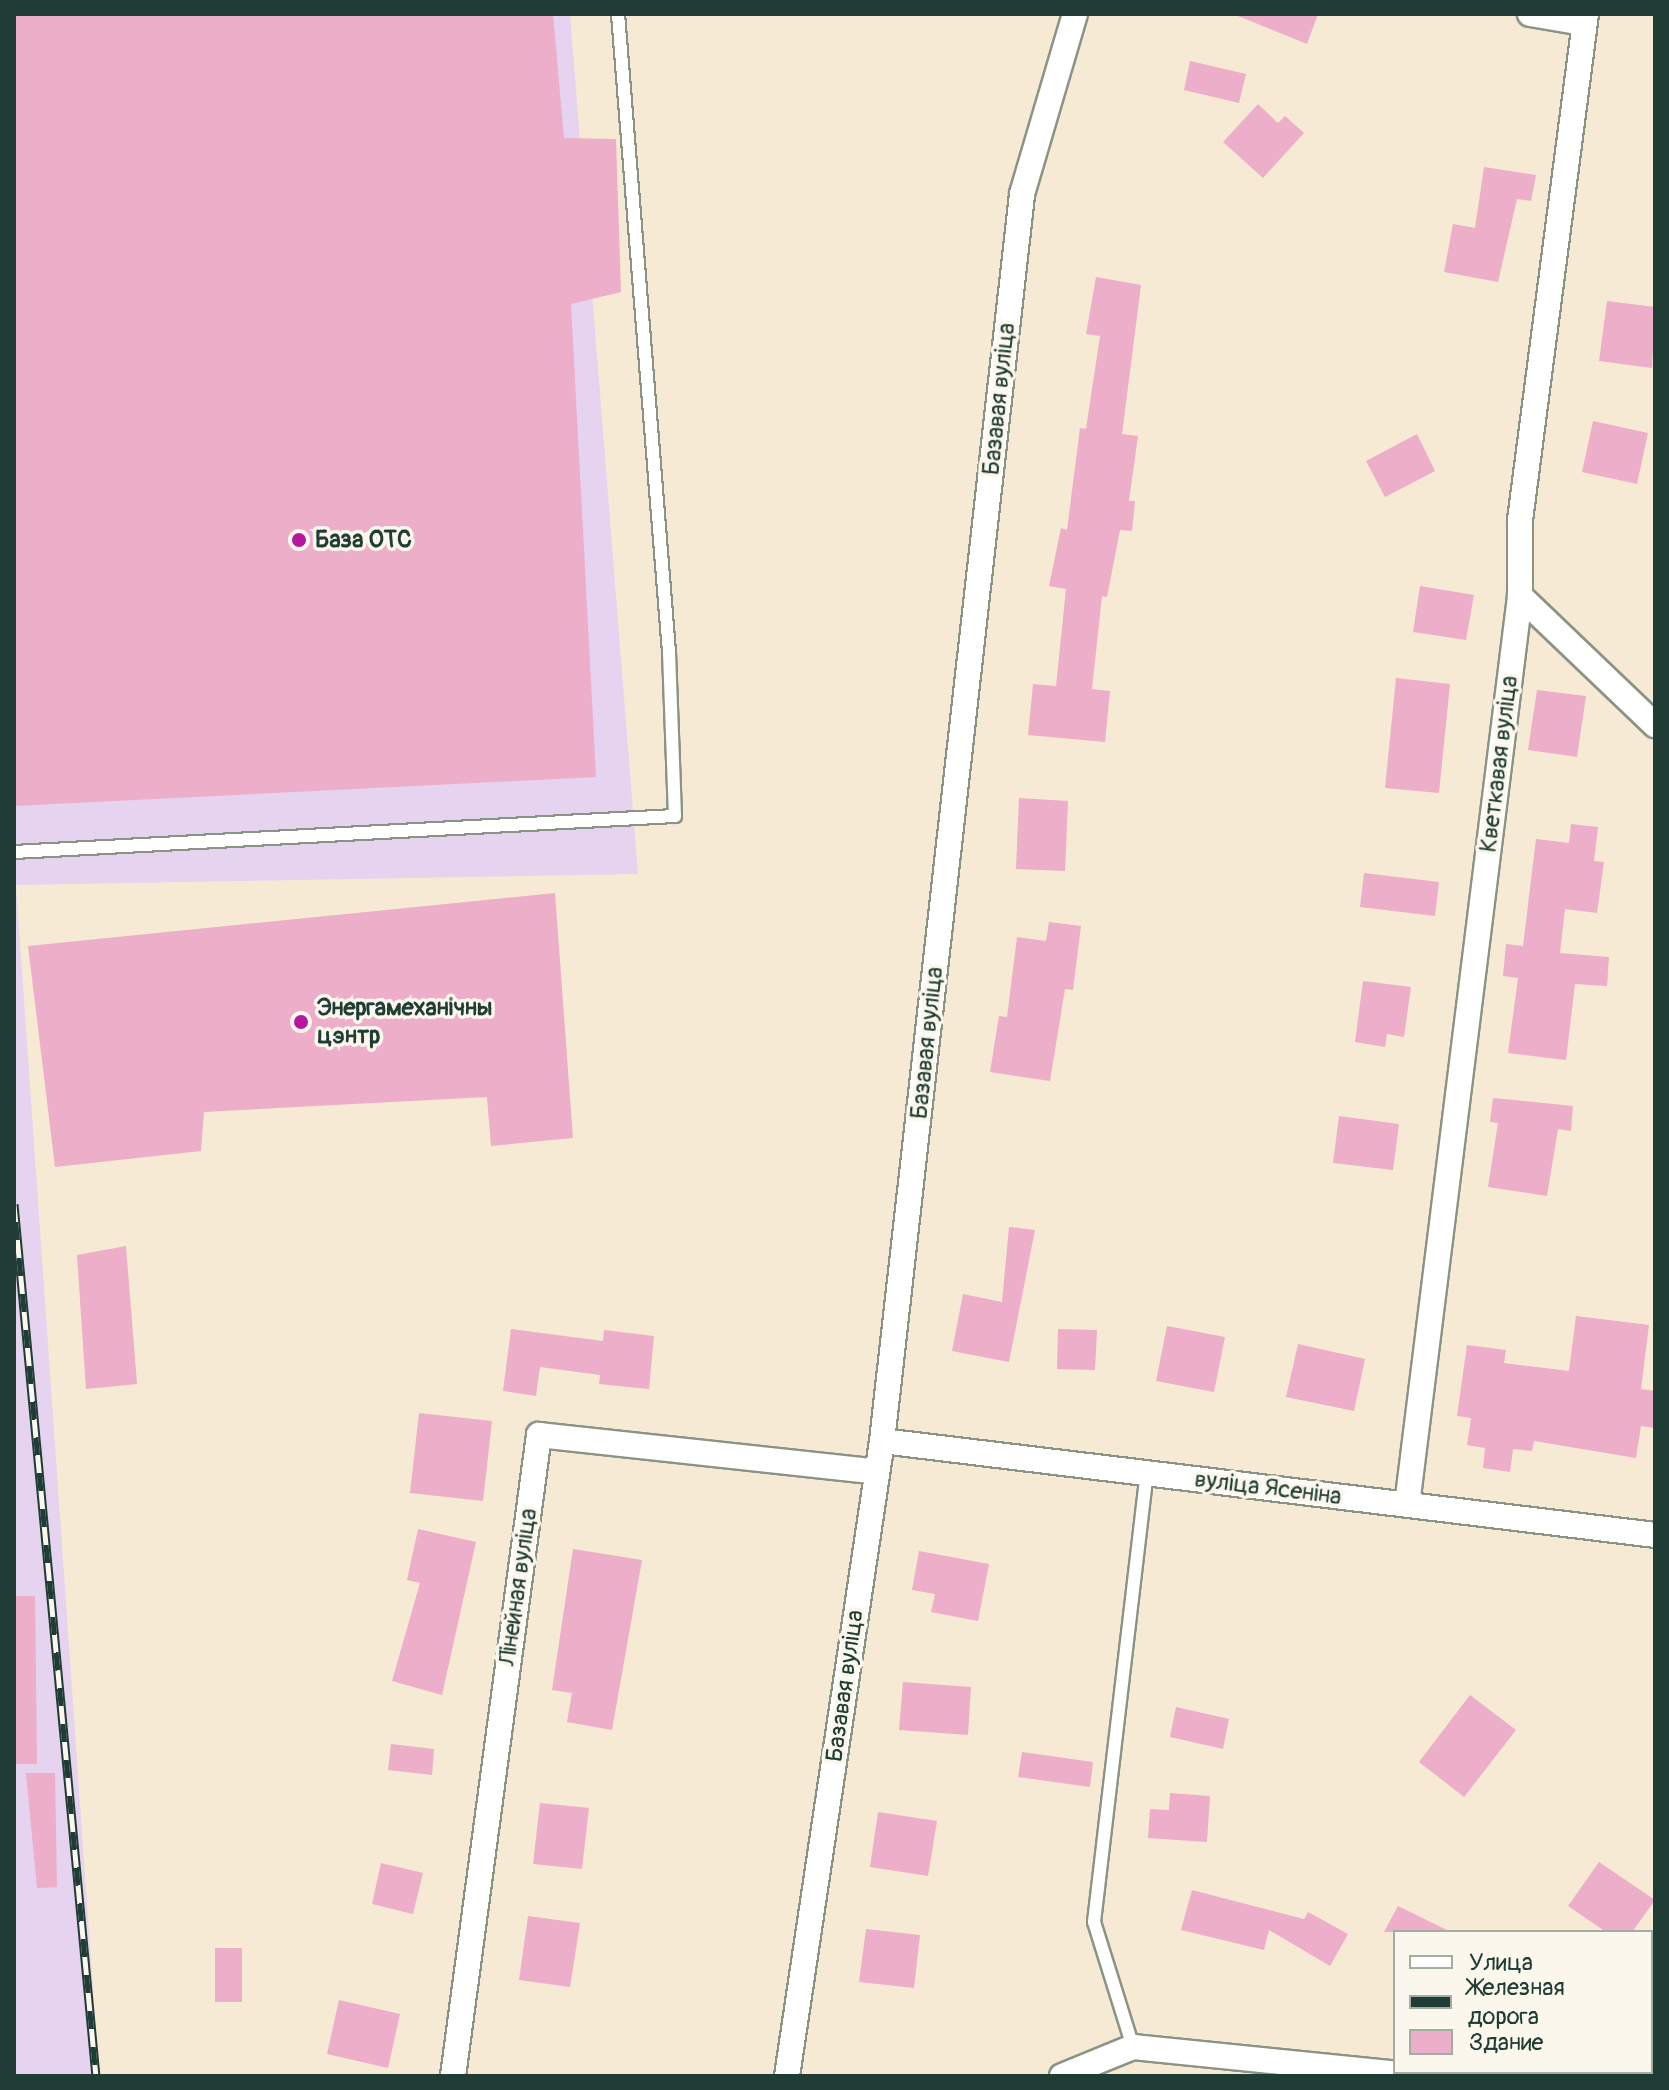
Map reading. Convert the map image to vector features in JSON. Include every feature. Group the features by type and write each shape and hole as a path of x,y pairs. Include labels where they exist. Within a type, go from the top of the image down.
{"street":[{"name":"Базавая вуліца","path":"787,2076 882,1441 1022,194 1075,14"},
{"path":"1530,14 1585,18"},
{"name":"Кветкавая вуліца","path":"1407,1505 1520,596 1520,520 1585,18"},
{"path":"1520,596 1655,725"},
{"name":"Лінейная вуліца","path":"453,2076 539,1435 877,1472"},
{"name":"вуліца Ясеніна","path":"882,1441 1655,1535"},
{"path":"1062,2076 1133,2047 1393,2074"}],"lane":[{"path":"14,852 675,816 669,652 618,14"},
{"path":"1133,2047 1094,1922 1147,1473"}],"shaded area":[{"name":"База ОТС","path":"14,14 570,14 638,874 16,885 99,2076 14,2076"}],"building":[{"name":"База ОТС","path":"14,14 553,14 564,138 616,139 621,292 571,304 596,777 14,806"},
{"path":"1233,14 1318,14 1307,44"},
{"path":"1190,61 1246,74 1239,103 1184,90"},
{"path":"1258,104 1278,123 1285,116 1304,133 1263,178 1223,142"},
{"path":"1484,167 1536,175 1531,201 1517,199 1498,282 1444,272 1453,224 1475,228"},
{"path":"1096,277 1141,285 1122,434 1138,436 1129,501 1135,501 1132,531 1120,530 1107,597 1102,596 1092,689 1110,691 1105,742 1028,735 1033,684 1056,686 1066,589 1049,586 1061,528 1067,530 1080,428 1086,429 1100,336 1086,334"},
{"path":"1607,301 1655,307 1652,368 1599,361"},
{"path":"1593,421 1648,433 1637,484 1582,472"},
{"path":"1417,434 1435,471 1385,497 1366,461"},
{"path":"1420,586 1474,595 1466,640 1413,632"},
{"path":"1396,678 1450,684 1439,793 1385,788"},
{"path":"1537,690 1586,696 1577,757 1528,750"},
{"path":"1019,798 1068,801 1065,871 1016,869"},
{"path":"1571,824 1598,827 1594,861 1604,862 1597,913 1565,909 1560,953 1609,957 1607,986 1575,984 1566,1060 1508,1053 1518,978 1503,976 1506,944 1523,946 1536,839 1569,843"},
{"path":"1364,873 1439,882 1435,916 1360,907"},
{"name":"Энергамеханічны цэнтр","path":"555,893 573,1138 491,1146 487,1097 204,1112 201,1151 55,1167 28,946"},
{"path":"1049,922 1081,926 1073,990 1065,989 1050,1081 990,1072 999,1016 1007,1017 1017,937 1046,941"},
{"path":"1363,981 1411,987 1404,1037 1387,1034 1385,1047 1355,1042"},
{"path":"1493,1098 1573,1106 1571,1131 1558,1129 1547,1196 1488,1187 1498,1123 1490,1122"},
{"path":"1339,1116 1399,1124 1393,1170 1333,1163"},
{"path":"1009,1227 1035,1230 1009,1362 952,1351 963,1294 1002,1302"},
{"path":"126,1246 137,1384 86,1389 77,1255"},
{"path":"1576,1316 1649,1325 1641,1389 1655,1391 1655,1428 1641,1426 1636,1458 1534,1441 1532,1451 1513,1449 1510,1472 1483,1468 1485,1448 1467,1445 1471,1418 1457,1416 1467,1345 1506,1350 1504,1363 1569,1371"},
{"path":"1167,1326 1225,1337 1214,1392 1156,1381"},
{"path":"511,1329 603,1341 604,1330 654,1336 649,1389 599,1384 600,1375 540,1367 536,1396 503,1391"},
{"path":"1058,1329 1097,1330 1095,1370 1057,1369"},
{"path":"1298,1344 1365,1359 1354,1411 1286,1397"},
{"path":"419,1413 492,1421 483,1501 410,1493"},
{"path":"418,1529 476,1542 442,1695 392,1681 420,1583 407,1580"},
{"path":"573,1549 642,1560 612,1730 567,1722 572,1693 552,1690"},
{"path":"919,1551 989,1564 978,1621 931,1612 935,1594 912,1590"},
{"path":"14,1596 35,1596 37,1764 14,1764"},
{"path":"903,1682 971,1687 968,1735 899,1730"},
{"path":"1470,1695 1516,1730 1464,1797 1419,1762"},
{"path":"1176,1707 1229,1719 1223,1749 1170,1737"},
{"path":"391,1744 434,1749 432,1775 388,1770"},
{"path":"1022,1752 1093,1762 1090,1787 1018,1777"},
{"path":"26,1773 55,1773 57,1887 37,1888"},
{"path":"1170,1793 1210,1796 1207,1842 1148,1838 1150,1809 1169,1810"},
{"path":"540,1803 589,1808 582,1869 533,1864"},
{"path":"878,1812 937,1821 928,1876 870,1867"},
{"path":"1599,1862 1655,1900 1633,1930 1603,1930 1568,1906"},
{"path":"381,1863 423,1873 413,1914 372,1904"},
{"path":"1192,1890 1304,1919 1308,1912 1348,1934 1330,1966 1269,1930 1264,1950 1181,1930"},
{"path":"1398,1906 1447,1930 1393,1930 1384,1932"},
{"path":"528,1916 580,1923 570,1987 519,1980"},
{"path":"866,1929 920,1935 914,1988 859,1982"},
{"path":"215,1948 242,1948 242,2002 215,2002"},
{"path":"339,2000 400,2014 388,2068 327,2054"}],"railway":[{"path":"14,1204 96,2076"}],"place":[{"name":"База ОТС","path":"299,540"},
{"name":"Энергамеханічны цэнтр","path":"301,1022"}]}
